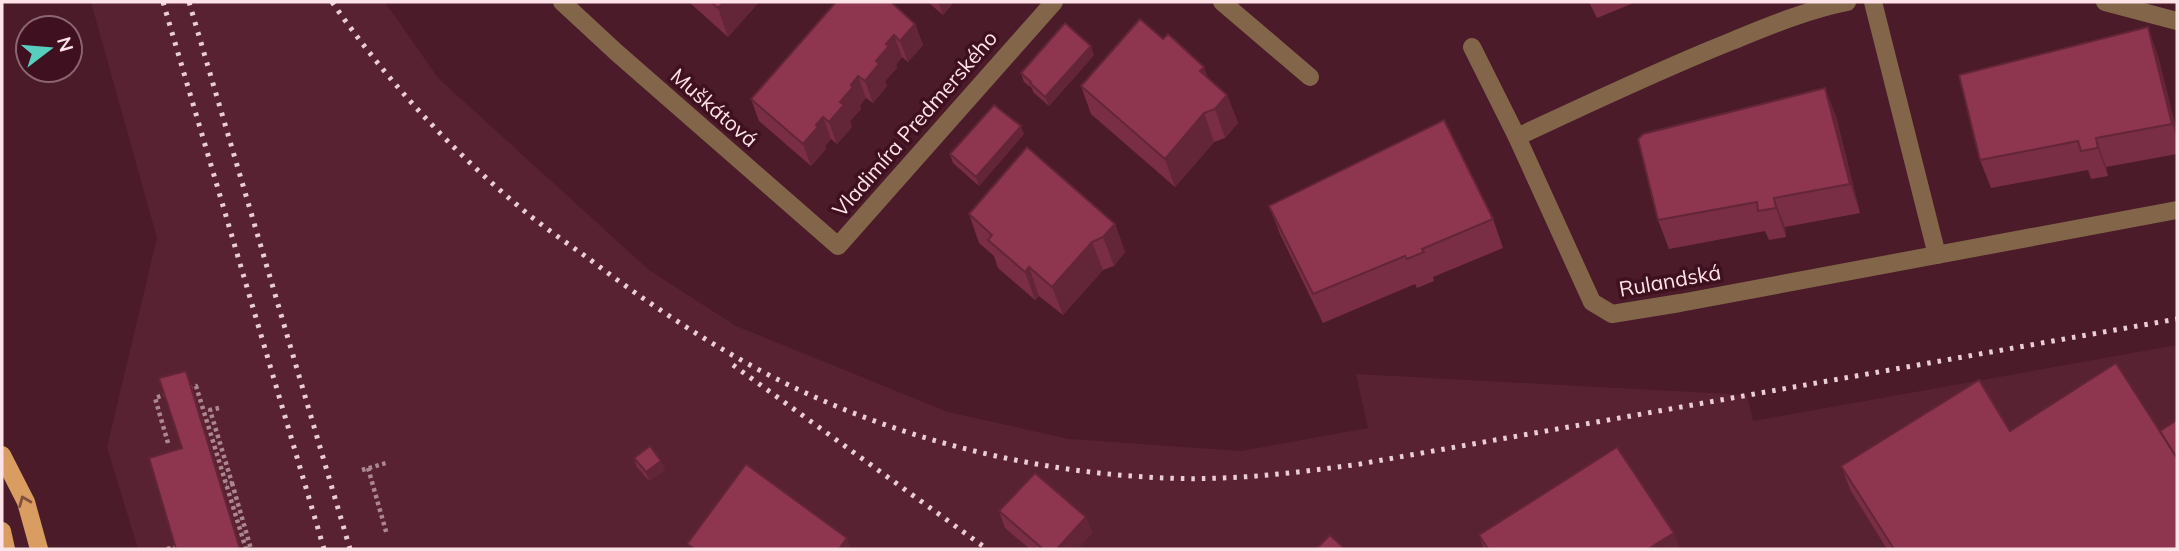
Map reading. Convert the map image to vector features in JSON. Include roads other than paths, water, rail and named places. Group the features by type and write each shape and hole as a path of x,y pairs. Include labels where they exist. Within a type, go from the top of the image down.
{"main road":[{"path":"2,455 26,502 39,549"},
{"path":"2,531 6,549"}],"street":[{"name":"Muškátová","path":"562,2 838,246"},
{"name":"Vladimíra Predmerského","path":"838,246 1054,2"},
{"path":"1222,2 1310,77"},
{"path":"1517,137 1638,80 1717,47 1787,19 1847,2"},
{"path":"1872,2 1937,255"},
{"path":"2105,2 2177,21"},
{"name":"Rulandská","path":"1472,47 1517,137 1592,302 1612,314 2177,210"}],"railway":[{"path":"163,2 324,549"},
{"path":"189,2 350,549"},
{"path":"332,2 373,57 417,109 490,181 552,232 695,333 763,372 858,415 958,447 1060,468 1189,479 1262,476 1360,464 2177,319"},
{"path":"733,365 987,549"}]}
